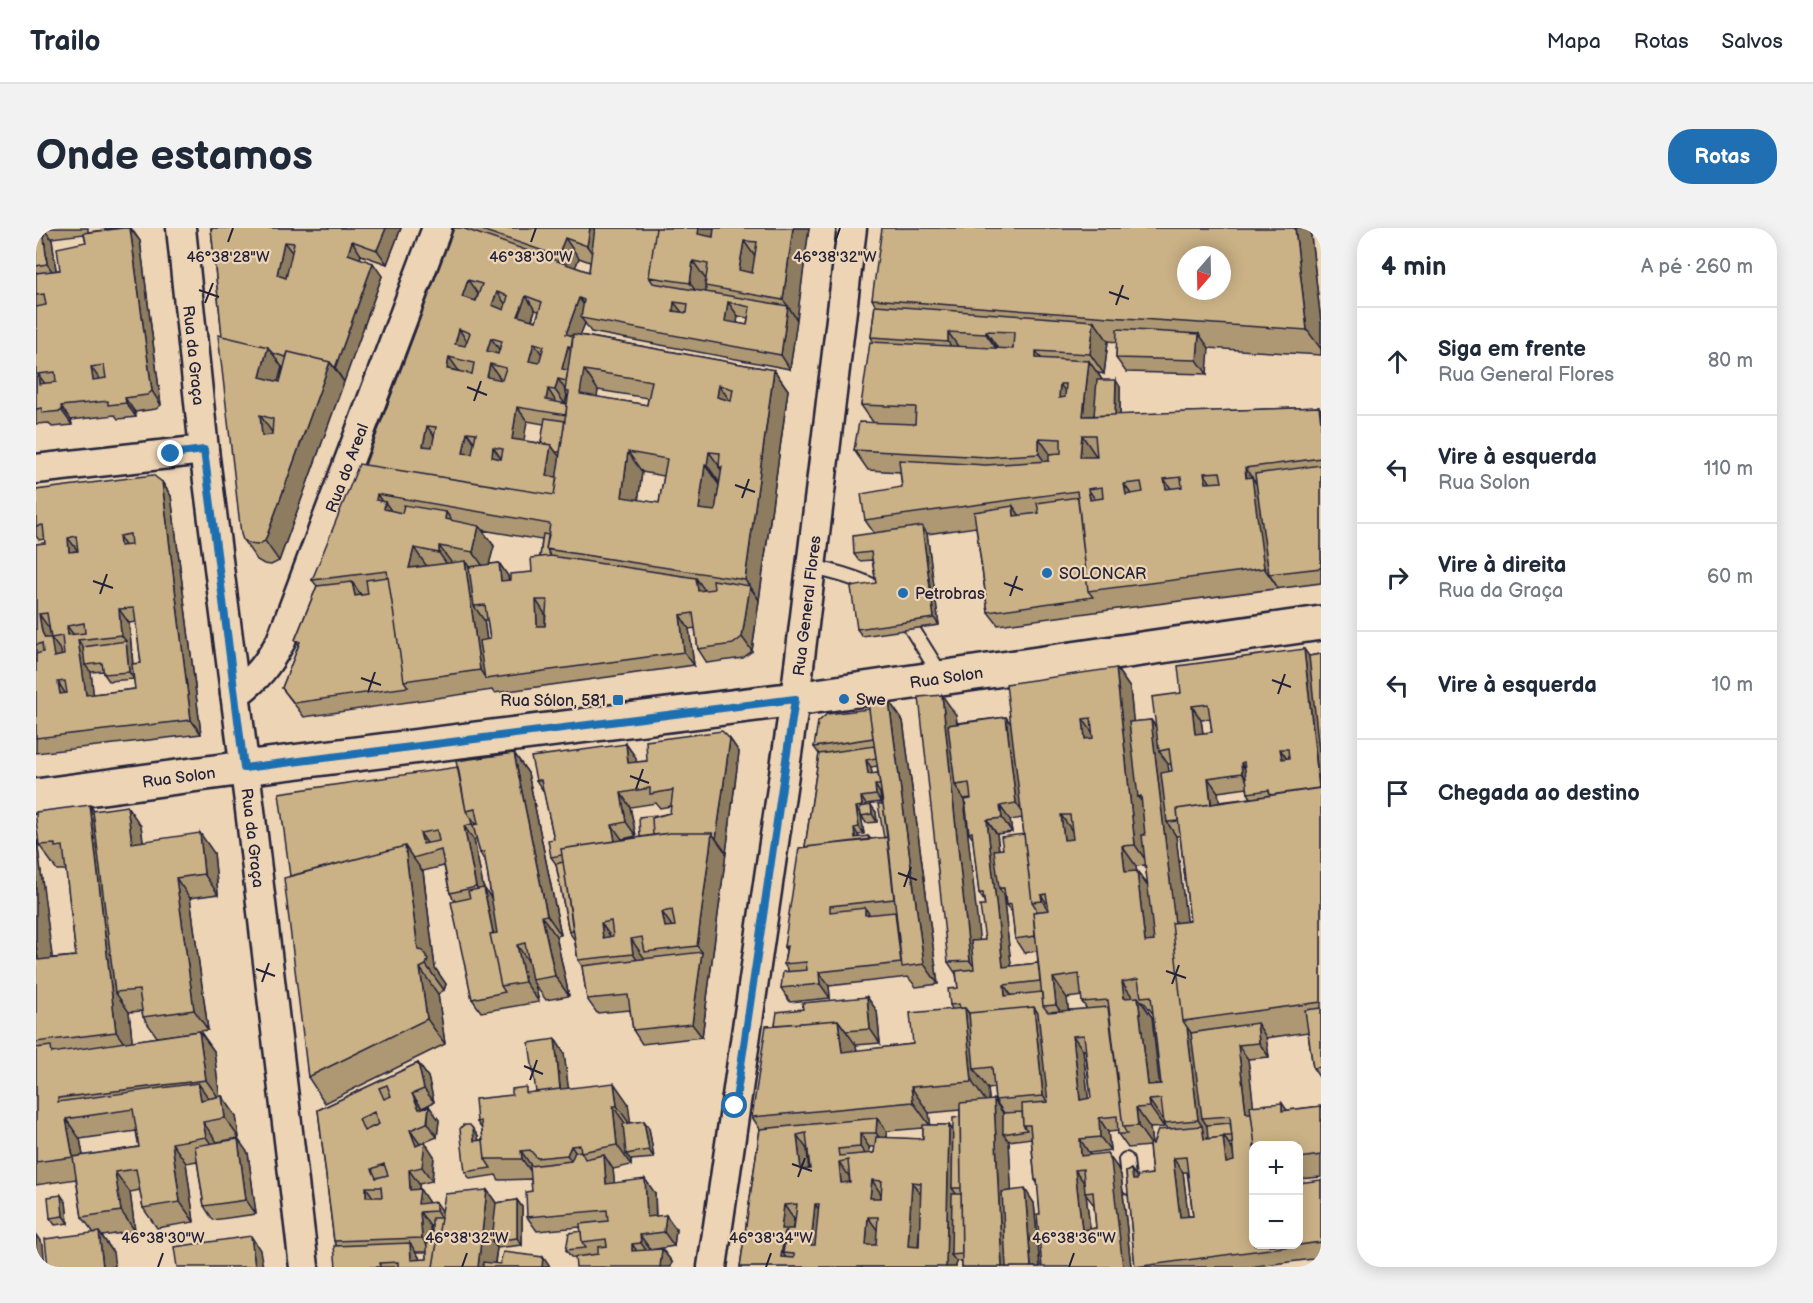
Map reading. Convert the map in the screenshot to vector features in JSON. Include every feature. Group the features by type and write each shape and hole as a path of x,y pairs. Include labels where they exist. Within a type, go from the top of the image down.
{"street":[{"name":"Rua da Graça","path":"181,228 204,450 304,1267"},
{"name":"Rua do Areal","path":"235,694 265,669 281,641 437,228"},
{"name":"Rua General Flores","path":"712,1267 795,699 852,228"},
{"path":"36,469 204,450"},
{"name":"Rua Solon","path":"36,796 795,699 1321,623"}],"lane":[{"path":"811,567 841,573 881,590"},
{"path":"912,628 942,677"},
{"path":"1126,1160 1130,1196"}],"building":[{"path":"36,228 43,228 47,264 36,266"},
{"path":"130,228 152,391 147,395 125,398 126,403 108,405 108,401 61,406 62,411 42,413 42,408 36,409 36,307 46,305 44,294 36,295 36,273 60,270 57,248 86,242 84,233","holes":["104,365 106,378 93,380 91,367","55,372 56,382 39,384 38,374"]},
{"path":"211,228 386,228 377,250 352,241 348,254 373,263 335,368 330,362 288,352 286,357 272,353 268,347 222,336","holes":["284,242 294,243 286,278 277,275"]},
{"path":"454,228 462,228 589,272 595,228 656,228 649,277 653,283 788,306 781,355 581,318 584,300 579,298 566,334 573,336 572,347 568,346 562,369 568,370 566,381 558,379 555,390 548,389 546,400 567,404 566,415 517,407 512,439 551,445 546,476 557,477 554,495 365,465","holes":["468,280 482,284 476,301 462,297","497,292 508,296 504,310 492,305","526,296 542,302 536,321 518,316","674,302 688,304 687,313 673,311","728,302 750,307 747,325 725,321","459,329 470,333 465,346 455,344","491,338 502,341 498,354 487,351","534,343 544,346 539,363 529,361","449,357 474,363 472,374 447,369","490,364 506,368 502,380 487,377","427,426 436,427 432,447 423,446","467,432 476,433 472,454 463,453","493,447 503,449 501,459 492,457"]},
{"path":"476,228 590,228 587,246 565,238 558,256"},
{"path":"656,228 699,228 698,234 713,237 714,228 793,228 783,300 705,286 708,264 693,261 690,283 649,277","holes":["744,241 757,242 752,273 739,270"]},
{"path":"882,228 1295,228 1307,330 872,299"},
{"path":"875,305 1094,321 1090,354 1036,351 1036,358 1089,361 1083,416 1319,407 1321,458 1245,468 1246,478 1252,477 1264,568 1088,591 1077,491 865,520 861,494 902,487 899,460 986,465 1049,461 1049,454 1061,453 1061,439 1039,438 1039,454 988,457 854,450 859,422 915,424 916,407 861,405 870,342 1013,349 1014,332 986,331 986,334 948,332 948,342 871,337","holes":["1060,384 1066,384 1065,397 1059,398","1082,435 1095,435 1097,457 1080,457","1220,472 1222,482 1206,483 1204,473","1181,477 1182,487 1166,489 1164,479","1141,482 1143,492 1126,495 1124,484","1102,487 1103,498 1090,500 1088,489"]},
{"path":"1117,329 1199,334 1197,360 1116,358"},
{"path":"573,334 774,370 745,580 546,549 550,524 377,494 376,500 385,502 384,509 402,513 404,505 446,512 445,519 479,526 473,552 439,546 439,553 414,548 409,568 465,561 480,670 404,681 387,571 312,580 359,464 554,495 569,392 565,391","holes":["584,370 652,381 647,405 580,394","719,385 733,389 731,401 717,397","628,452 667,459 659,503 622,497","709,452 720,453 719,467 722,467 715,511 699,509 705,465 707,465"]},
{"path":"218,335 268,347 260,377 280,382 288,352 330,362 265,541 257,545 250,544 243,540","holes":["260,415 273,419 272,435 262,436"]},
{"path":"1097,380 1116,380 1115,415 1094,416"},
{"path":"545,418 565,421 560,452 556,452 551,445 541,443"},
{"path":"1321,465 1321,568 1269,574 1255,474"},
{"path":"153,475 162,482 191,720 36,738 36,654 43,652 42,643 36,645 36,544 45,543 43,525 36,526 36,490","holes":["130,534 131,545 120,546 119,536","76,536 78,551 69,552 68,538","134,608 141,663 132,664 135,689 86,695 78,640 121,635 119,609","47,613 51,638 45,638 39,614","84,623 85,633 68,635 67,626","62,636 64,655 54,657 51,638","65,681 67,693 60,694 58,682"]},
{"path":"1078,497 1088,591 1093,597 988,612 974,512 1013,506 1014,516 1039,513 1037,503"},
{"path":"922,526 934,618 857,629 851,587 876,583 871,552 854,554 853,536"},
{"path":"543,534 549,535 546,549 551,556 540,557"},
{"path":"551,556 696,578 698,591 714,589 713,580 750,586 742,637 733,644 698,649 693,613 680,615 684,652 485,679 479,641 490,639 485,605 474,606 469,567 499,563 501,581 510,580 510,574 532,572 531,558","holes":["536,600 547,600 545,626 537,626"]},
{"path":"388,577 404,681 408,687 294,703 282,688 300,642 295,640 317,586 352,582 355,596 368,594 366,580"},
{"path":"126,641 129,672 104,674 102,663 85,665 83,647"},
{"path":"1304,649 1319,788 1270,795 1269,790 1248,793 1244,762 1241,763 1242,773 1208,778 1211,804 1177,809 1178,821 1167,822 1161,773 1172,771 1169,749 1159,751 1152,697 1181,693 1178,666","holes":["1208,704 1212,732 1195,734 1192,706","1280,749 1288,749 1289,758 1282,759"]},
{"path":"1321,654 1321,750 1319,750 1309,656"},
{"path":"1116,668 1135,845 1122,846 1125,872 1137,871 1145,942 1154,941 1142,835 1145,835 1141,796 1138,797 1129,722 1151,720 1175,923 1172,923 1183,1021 1187,1027 1198,1120 1164,1123 1161,1099 1149,1100 1150,1107 1136,1108 1138,1126 1123,1127 1108,1000 1082,1002 1079,974 1053,978 1056,1005 1043,1006 1033,912 1049,910 1046,894 1041,895 1042,901 1032,902 1006,684","holes":["1091,718 1093,738 1085,739 1083,719","1061,815 1070,815 1073,839 1064,840","1138,979 1141,997 1151,996 1161,1084 1148,1085 1138,997 1124,998 1122,982"]},
{"path":"942,695 970,961 948,962 919,697"},
{"path":"889,701 924,964 902,967 887,831 868,703"},
{"path":"869,709 873,738 814,747 818,722 827,714"},
{"path":"1006,717 1016,803 1000,806 1002,818 987,820 1003,967 1038,963 1040,981 1004,985 1005,996 1042,992 1043,1006 1048,1012 1108,1007 1123,1127 1127,1134 1118,1134 1117,1116 1099,1118 1100,1137 1080,1139 1081,1156 1107,1153 1111,1161 1123,1267 1042,1267 1037,1214 1040,1214 1037,1180 1035,1180 1030,1125 1023,1125 1022,1104 1048,1102 1038,1013 1034,1007 969,1013 965,1008 960,1008 959,1004 950,1005 948,989 958,988 956,971 974,969 971,941 985,940 980,906 985,906 983,893 979,893 972,832 969,833 965,800 971,799 969,783 955,785 948,725","holes":["1084,1035 1091,1098 1080,1100 1073,1036","1083,1169 1085,1193 1093,1192 1096,1228 1082,1230 1075,1170"]},
{"path":"722,731 730,739 716,839 712,833 653,835 652,818 670,813 673,790 650,794 650,788 621,793 626,822 612,825 615,841 561,849 562,855 551,857 548,840 554,839 541,780 536,780 531,757 626,744 628,763 647,761 646,741"},
{"path":"874,746 876,758 866,760 868,774 878,773 880,785 875,785 876,795 861,797 862,806 856,807 859,827 854,828 855,838 868,836 869,840 805,847 819,754"},
{"path":"514,753 547,915 542,916 555,976 532,980 525,943 517,945 525,982 501,986 490,934 497,933 484,852 480,853 473,825 478,824 475,809 466,811 456,761"},
{"path":"458,767 466,811 472,824 464,826 476,887 450,893 441,850 413,858 405,846 290,876 279,793","holes":["437,830 439,841 423,844 420,833"]},
{"path":"1321,788 1321,1002 1183,1021 1172,923 1190,921 1177,809"},
{"path":"878,804 883,804 887,837 884,838"},
{"path":"90,805 116,1032 36,1042 36,944 38,960 76,956 63,846 39,845 36,812"},
{"path":"871,805 872,814 861,816 860,807"},
{"path":"127,806 132,843 200,833 204,874 176,878 194,1010 143,1017 139,990 115,992 93,811"},
{"path":"656,815 652,818 653,835 640,837 639,817"},
{"path":"670,833 712,833 697,946 645,952 642,937 631,939 633,954 578,960 561,849","holes":["672,910 675,926 665,927 662,912","611,921 613,936 603,938 601,923"]},
{"path":"1024,834 1032,902 1036,908 1036,912 1033,912 1035,936 1015,939 1011,904 1006,905 1004,888 999,888 994,850 1003,849 1001,837"},
{"path":"887,837 894,899 830,906 830,912 865,908 865,915 895,912 901,963 819,972 820,984 781,988 783,972 807,970 806,962 784,964 787,946 784,947 799,848"},
{"path":"405,846 418,950 423,951 428,959 426,965 420,968 427,1019 308,1077 284,878"},
{"path":"563,862 573,931 569,932 556,864"},
{"path":"484,888 493,933 490,934 501,986 505,992 472,999 451,902 470,898 468,891"},
{"path":"702,952 692,1024 633,1030 628,995 587,999 582,966"},
{"path":"867,997 870,1029 846,1031 838,1020 775,1025 777,1012 803,1009 802,1003"},
{"path":"1034,1007 1043,1096 995,1100 992,1067 974,1069 969,1013"},
{"path":"965,1008 972,1082 911,1087 913,1102 752,1117 766,1026 838,1020 842,1052 913,1044 910,1013"},
{"path":"1321,1008 1321,1067 1313,1068 1305,1010"},
{"path":"1257,1023 1259,1043 1238,1045 1246,1113 1251,1113 1254,1141 1249,1141 1249,1249 1269,1249 1135,1267 1126,1172 1131,1169 1133,1180 1137,1180 1137,1176 1152,1174 1149,1144 1153,1144 1158,1130 1202,1126 1204,1139 1223,1137 1226,1163 1234,1161 1230,1116 1202,1118 1191,1033","holes":["1186,1157 1193,1216 1180,1217 1173,1158"]},
{"path":"199,1031 206,1080 58,1098 58,1102 198,1083 201,1100 222,1096 225,1118 203,1122 206,1137 172,1143 180,1202 143,1208 136,1169 115,1172 121,1211 82,1217 73,1157 36,1162 36,1048 51,1046 52,1053","holes":["133,1109 139,1147 73,1157 66,1119"]},
{"path":"555,1039 560,1089 536,1092 529,1043"},
{"path":"418,1063 424,1089 412,1094 419,1109 429,1106 427,1123 410,1130 416,1146 425,1142 422,1167 409,1170 410,1190 420,1189 418,1204 436,1202 436,1211 420,1212 422,1238 334,1241 318,1110","holes":["387,1085 391,1096 384,1099 379,1088","374,1112 379,1124 364,1131 359,1119","384,1164 388,1175 376,1178 372,1169","366,1187 381,1187 382,1197 366,1197"]},
{"path":"614,1083 617,1106 613,1106 617,1145 581,1152 580,1145 571,1146 567,1155 537,1158 530,1150 521,1151 522,1159 485,1159 481,1121 477,1122 475,1099 512,1095 512,1089 526,1087 526,1093"},
{"path":"994,1100 1002,1267 962,1267 960,1103"},
{"path":"1282,1103 1282,1111 1321,1106 1321,1155 1303,1157 1303,1141 1254,1141 1250,1106"},
{"path":"1022,1112 1023,1125 1027,1130 1003,1134 1003,1113"},
{"path":"960,1117 961,1188 952,1188 953,1118"},
{"path":"877,1118 876,1133 860,1133 860,1147 838,1149 839,1156 874,1153 876,1137 923,1139 923,1125 949,1125 946,1267 740,1267 760,1129","holes":["806,1133 810,1169 801,1170 797,1135","848,1160 850,1182 841,1183 839,1162","872,1180 882,1181 881,1198 870,1198","912,1182 921,1183 919,1247 908,1246","797,1204 794,1229 787,1229 783,1253 794,1254 794,1258 781,1257 785,1229 781,1229 784,1205","815,1204 819,1204 815,1245 811,1245","868,1217 878,1217 876,1245 866,1245"]},
{"path":"644,1121 649,1150 626,1154 623,1124"},
{"path":"1230,1123 1232,1136 1224,1136 1225,1139 1223,1137 1208,1139 1207,1125"},
{"path":"463,1125 470,1125 473,1129 474,1141 483,1140 485,1159 491,1168 465,1172 460,1129"},
{"path":"238,1139 246,1200 204,1206 195,1146"},
{"path":"581,1151 585,1159 604,1155 606,1184 645,1179 647,1217 666,1215 664,1232 640,1235 641,1243 632,1244 632,1251 662,1249 660,1267 576,1267 575,1257 598,1254 598,1247 607,1246 606,1239 582,1242 580,1224 608,1221 607,1210 527,1217 526,1192 532,1191 530,1166 571,1161 575,1152"},
{"path":"1321,1180 1321,1242 1303,1244 1303,1182"},
{"path":"1025,1189 1031,1267 1006,1267 1002,1192"},
{"path":"487,1190 478,1267 433,1267 445,1194"},
{"path":"952,1194 961,1194 962,1254 951,1255"},
{"path":"61,1195 63,1216 50,1218 48,1197"},
{"path":"517,1200 517,1238 492,1241 496,1203"},
{"path":"432,1218 441,1218 437,1243 432,1243"},
{"path":"581,1231 582,1242 586,1248 566,1250 569,1233"},
{"path":"99,1232 103,1267 48,1267 45,1239"},
{"path":"251,1236 255,1267 177,1267 174,1247"},
{"path":"410,1243 411,1260 427,1259 427,1243 437,1243 433,1267 398,1267 398,1262 380,1263 380,1267 336,1267 334,1246"},
{"path":"503,1252 543,1257 542,1267 483,1267 483,1262 500,1264"}],"place":[{"name":"SOLONCAR","path":"1047,573"},
{"name":"Petrobras","path":"903,593"},
{"name":"Swe","path":"844,699"},
{"name":"Rua Sólon, 581","path":"618,700"}],"route":[{"path":"171,454 204,450 244,768 795,699 735,1106"}]}
